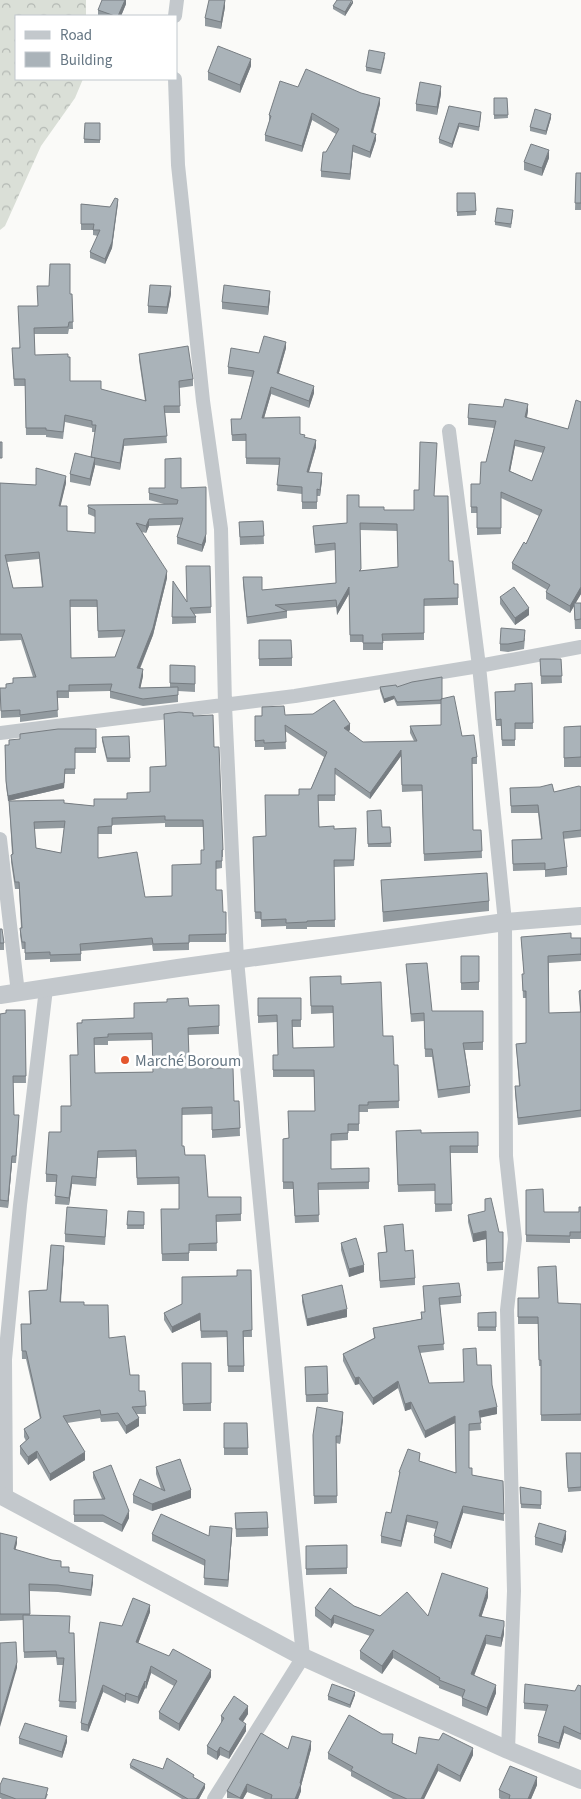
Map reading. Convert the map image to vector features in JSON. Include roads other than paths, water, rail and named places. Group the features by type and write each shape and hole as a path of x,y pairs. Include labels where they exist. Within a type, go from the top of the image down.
{"street":[{"path":"175,15 178,0"},
{"path":"175,80 178,165 203,401 221,529 225,705 237,960 303,1657 214,1799"},
{"path":"449,431 479,666 505,922 506,1156 515,1239 507,1310 514,1591 508,1750"},
{"path":"0,733 295,696 479,666 581,647"},
{"path":"0,839 18,993"},
{"path":"0,995 505,922 581,916"},
{"path":"46,989 20,1205 6,1359 3,1496 303,1657 508,1750 581,1780"}],"place":[{"name":"Marché Boroum","path":"125,1060"}]}
